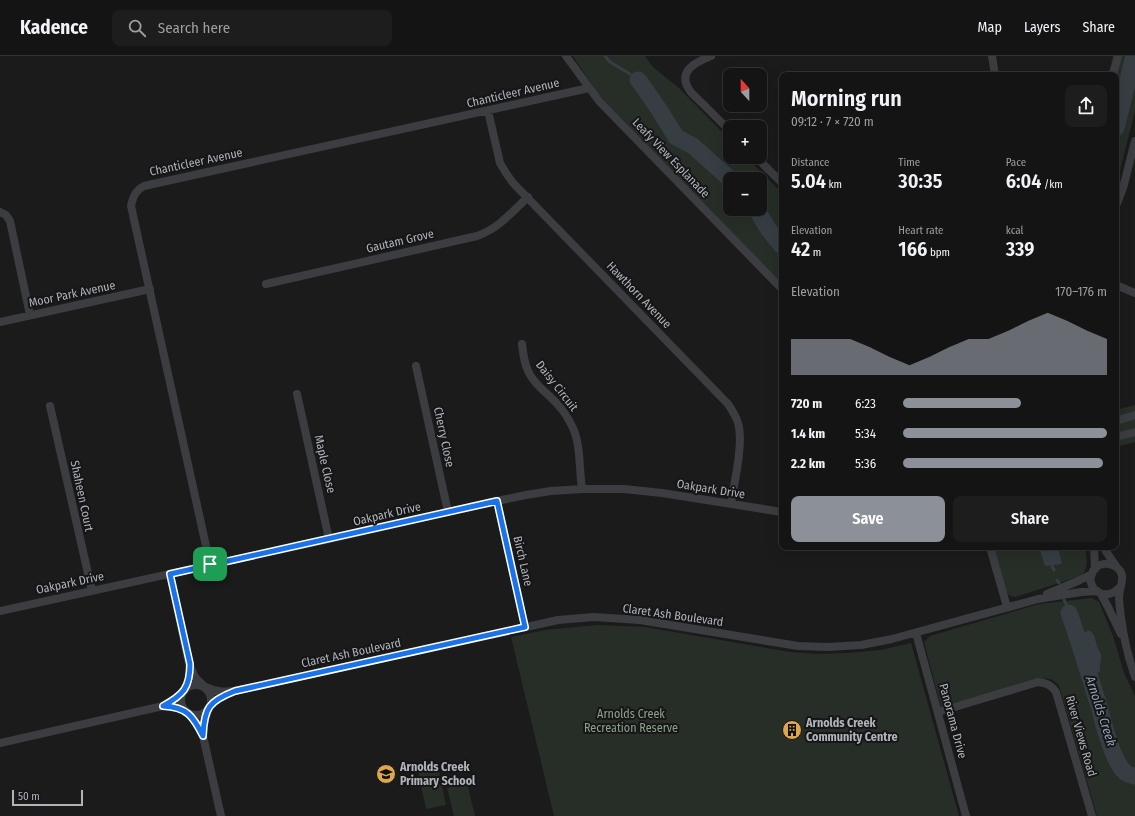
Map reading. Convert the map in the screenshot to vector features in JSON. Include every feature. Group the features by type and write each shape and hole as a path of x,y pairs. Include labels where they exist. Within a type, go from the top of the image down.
{"street":[{"name":"Leafy View Esplanade","path":"566,56 599,101 779,285"},
{"path":"711,56 694,63 687,71 686,78 691,92 723,124"},
{"path":"992,56 995,72"},
{"path":"1114,72 1118,56"},
{"name":"Chanticleer Avenue","path":"210,564 131,206 134,194 144,186 589,88"},
{"name":"Hawthorn Avenue","path":"488,111 500,164 510,178 728,404 735,414 740,435 730,504"},
{"path":"1119,198 1133,159 1135,141"},
{"path":"763,164 779,180"},
{"name":"Gautam Grove","path":"266,284 477,236 496,227 528,197"},
{"path":"0,212 6,215 10,221 30,315"},
{"path":"1119,286 1135,293"},
{"name":"Moor Park Avenue","path":"0,322 150,289"},
{"name":"Daisy Circuit","path":"522,344 523,355 528,373 559,405 573,428 582,489"},
{"name":"Cherry Close","path":"416,366 448,512"},
{"name":"Maple Close","path":"297,394 329,539"},
{"name":"Shaheen Court","path":"50,406 92,591"},
{"path":"1119,420 1135,415"},
{"path":"1119,436 1135,432"},
{"name":"Oakpark Drive","path":"0,611 497,501 551,491 624,489 655,492 779,512"},
{"name":"Birch Lane","path":"497,501 525,627"},
{"path":"991,550 1007,607"},
{"path":"1094,550 1091,582 1093,587 1099,592 1108,606 1125,644 1135,677"},
{"path":"1105,550 1122,576 1120,587 1120,610 1125,644"},
{"path":"1093,572 1101,564 1107,563 1116,567"},
{"name":"Claret Ash Boulevard","path":"1038,599 1078,581 1093,572"},
{"path":"170,574 190,664 195,677 211,694 212,699 204,723 203,736"},
{"path":"1099,592 1107,595 1112,594 1120,587"},
{"name":"Claret Ash Boulevard","path":"205,686 219,692 235,691 558,620 594,618 640,620 798,646 828,647 861,645 892,639 1038,599 1081,592 1099,592"},
{"name":"Panorama Drive","path":"916,633 966,816"},
{"path":"190,664 189,675 182,693 182,704 196,722 203,736 221,816"},
{"name":"River Views Road","path":"938,712 1038,682 1046,683 1052,686 1056,692 1092,816"},
{"path":"163,706 191,686 197,684 205,686"},
{"name":"Claret Ash Boulevard","path":"209,707 219,698 235,691"},
{"path":"0,743 163,706 175,707 187,712 201,715 209,707"}],"green space":[{"path":"573,56 645,56 653,67 680,89 723,133 723,164 753,164 761,172 723,172 723,216 767,216 767,178 779,190 779,281 599,95"},
{"path":"1113,56 1135,56 1135,111 1119,174 1119,72 1109,72"},
{"path":"1135,405 1135,442 1119,446 1119,409"},
{"path":"994,550 1086,550 1087,559 1086,566 1084,573 1081,576 1015,597 1010,596 1006,592"},
{"path":"1092,598 1099,602 1113,636 1124,673 1135,696 1135,816 1097,816 1059,685 1051,679 1039,678 941,707 924,642 930,636 1039,604"},
{"name":"Arnolds Creek Recreation Reserve","path":"598,625 645,627 790,652 819,654 881,650 911,643 959,816 554,816 511,637 545,630"},
{"path":"438,767 446,805 426,809 418,771"},
{"path":"467,783 475,816 454,816 447,788"}],"shaded area":[{"path":"1040,550 1059,550 1062,564 1045,566"},
{"path":"1088,630 1094,636 1101,656 1100,671 1098,673 1094,671 1093,674 1089,674 1086,670 1078,650 1079,635"}],"waterway":[{"path":"605,56 610,62 630,74"},
{"path":"1119,116 1134,56"},
{"path":"638,80 676,137 693,146 723,173"},
{"path":"760,216 779,242"},
{"path":"1052,566 1054,570"},
{"path":"1064,600 1066,604"},
{"name":"Arnolds Creek","path":"1069,613 1081,647 1108,739 1118,764 1123,771 1135,776"}],"place":[{"name":"Arnolds Creek Community Centre","path":"792,730"},
{"name":"Arnolds Creek Primary School","path":"386,774"}],"route":[{"path":"497,501 525,627 235,691 214,700 211,704 205,716 203,736 196,722 185,710 178,707 163,706 182,694 190,668 170,574 210,564 497,501"}]}
